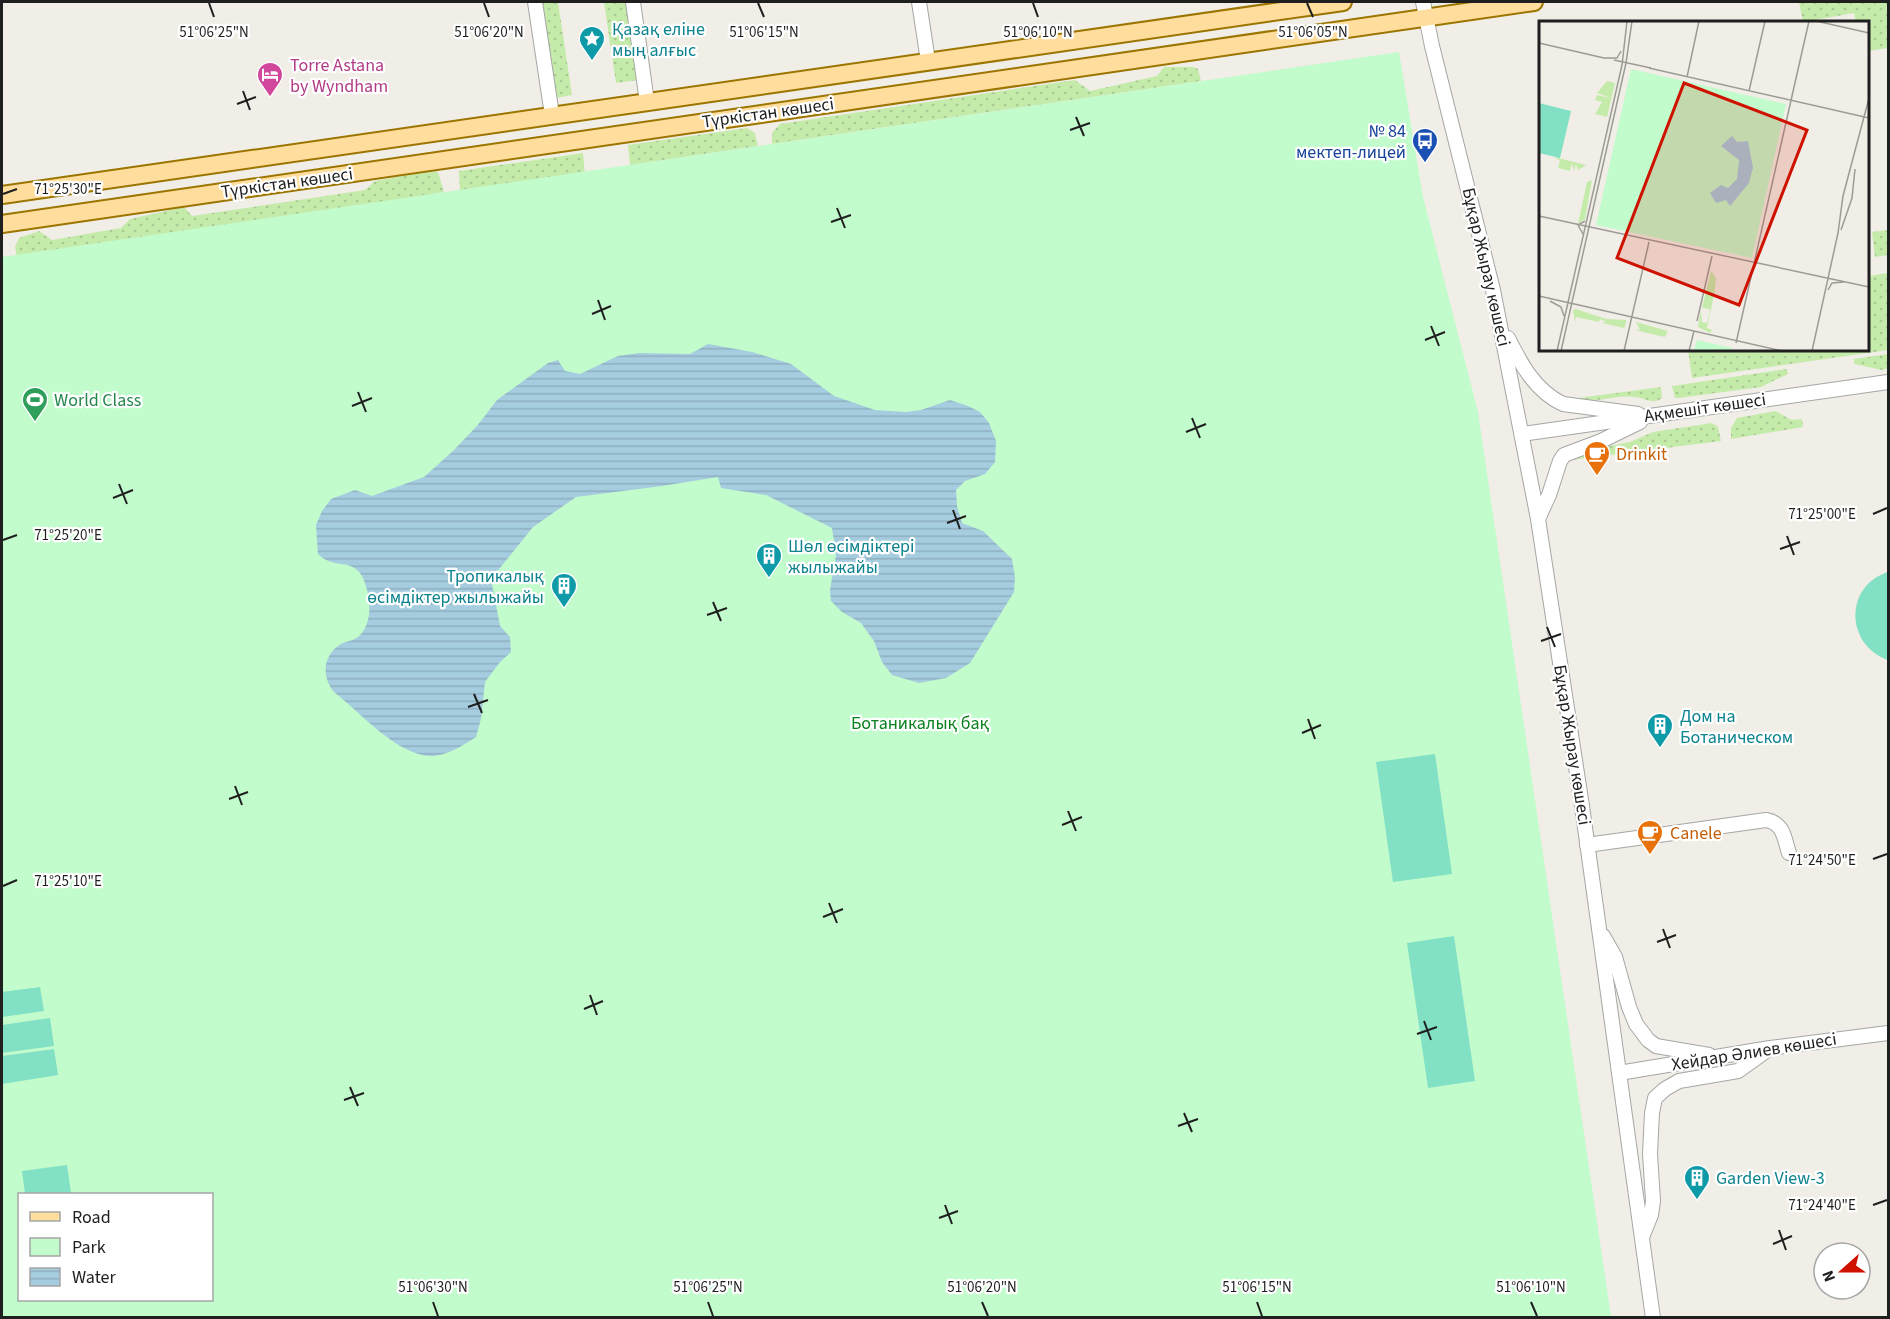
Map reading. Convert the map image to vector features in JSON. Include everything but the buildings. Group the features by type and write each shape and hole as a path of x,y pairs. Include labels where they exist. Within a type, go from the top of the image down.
{"main road":[{"name":"Түркістан көшесі","path":"2,195 1343,2"},
{"name":"Түркістан көшесі","path":"2,224 640,131 1425,9 1534,2"},
{"path":"640,131 627,124 626,117 631,108 647,102"},
{"path":"558,114 572,116 576,131 571,138 558,143"},
{"path":"215,164 204,171 203,178 206,185 221,192"},
{"path":"130,176 144,180 152,192 148,200 139,204"}],"street":[{"path":"535,2 558,114"},
{"path":"633,2 647,102"},
{"path":"919,2 928,61"},
{"name":"Бұқар Жырау көшесі","path":"1425,9 1500,323 1538,519 1587,845 1653,1317"},
{"path":"1500,323 1523,368 1555,400 1563,404 1652,416"},
{"name":"Ақмешіт көшесі","path":"1522,434 1888,382"},
{"path":"1538,519 1564,455 1601,441 1652,416"},
{"path":"1587,845 1766,820 1774,821 1782,828 1789,853"},
{"path":"1599,929 1615,957 1636,1024 1647,1040 1656,1046 1718,1057"},
{"name":"Хейдар Әлиев көшесі","path":"1619,1073 1770,1048 1888,1033"},
{"path":"1641,1239 1651,1215 1653,1201 1650,1154 1655,1098 1678,1081 1738,1071 1770,1048"}],"green space":[{"path":"539,2 558,2 572,95 551,99"},
{"path":"604,2 626,2 638,80 616,83"},
{"path":"1799,2 1888,2 1888,48 1869,51 1869,21 1856,21 1854,13 1803,21"},
{"name":"Ботаникалық бақ","path":"1399,52 1423,197 1478,412 1611,1317 2,1317 2,257"},
{"path":"1164,67 1193,67 1198,69 1201,81 772,144 772,133 780,124 1075,80 1090,91 1157,76"},
{"path":"747,128 755,133 758,146 630,165 628,145"},
{"path":"583,153 585,176 460,190 459,171"},
{"path":"430,171 438,172 444,192 18,263 15,247 19,238 39,231 52,240 121,228 130,219 184,207 192,216 365,190 375,181"},
{"path":"1888,230 1888,255 1875,257 1872,232"},
{"path":"1888,273 1888,350 1692,378 1688,351 1869,351 1869,276"},
{"path":"1888,354 1888,368 1882,370 1854,364 1854,359"},
{"path":"1787,369 1788,374 1761,387 1675,398 1672,386"},
{"path":"1661,387 1662,398 1655,401 1635,397 1616,397 1583,402 1563,400"},
{"path":"1776,411 1791,420 1802,419 1803,427 1731,439 1731,428 1737,418"},
{"path":"1712,423 1718,427 1721,441 1571,460 1568,457 1574,453 1630,442 1653,432"},
{"path":"1888,572 1888,660 1874,652 1864,642 1855,616 1857,602 1863,590 1874,579"},
{"path":"1435,754 1452,874 1393,882 1376,762"},
{"path":"1454,936 1475,1081 1428,1088 1407,943"},
{"path":"40,987 44,1011 2,1017 2,992"},
{"path":"50,1018 54,1046 2,1053 2,1025"},
{"path":"54,1049 58,1075 2,1084 2,1056"},
{"path":"67,1165 71,1193 25,1193 22,1171"}],"water":[{"path":"708,344 752,352 791,364 834,396 875,410 906,412 921,410 950,400 980,412 989,423 996,441 995,462 985,474 965,481 956,490 957,506 962,523 983,531 1012,559 1015,577 1014,592 970,663 946,678 919,683 892,675 882,662 874,641 861,623 842,612 831,601 830,590 836,555 832,528 766,495 721,488 718,477 576,497 533,527 491,579 500,626 510,637 511,652 485,682 481,719 476,737 461,746 444,754 433,756 406,749 380,732 334,692 327,679 327,660 335,649 362,633 369,617 369,605 365,583 358,571 352,567 328,561 318,554 316,525 331,499 355,490 372,496 424,477 477,426 497,400 548,363 558,360 565,371 580,374 618,356 639,353 690,354"}],"place":[{"name":"Қазақ еліне мың алғыс","path":"592,62"},
{"name":"Torre Astana by Wyndham","path":"270,98"},
{"name":"№ 84 мектеп-лицей","path":"1425,164"},
{"name":"World Class","path":"35,423"},
{"name":"Drinkit","path":"1597,477"},
{"name":"Шөл өсімдіктері жылыжайы","path":"769,579"},
{"name":"Тропикалық өсімдіктер жылыжайы","path":"564,609"},
{"name":"Дом на Ботаническом","path":"1660,749"},
{"name":"Canele","path":"1650,856"},
{"name":"Garden View-3","path":"1697,1201"}]}
